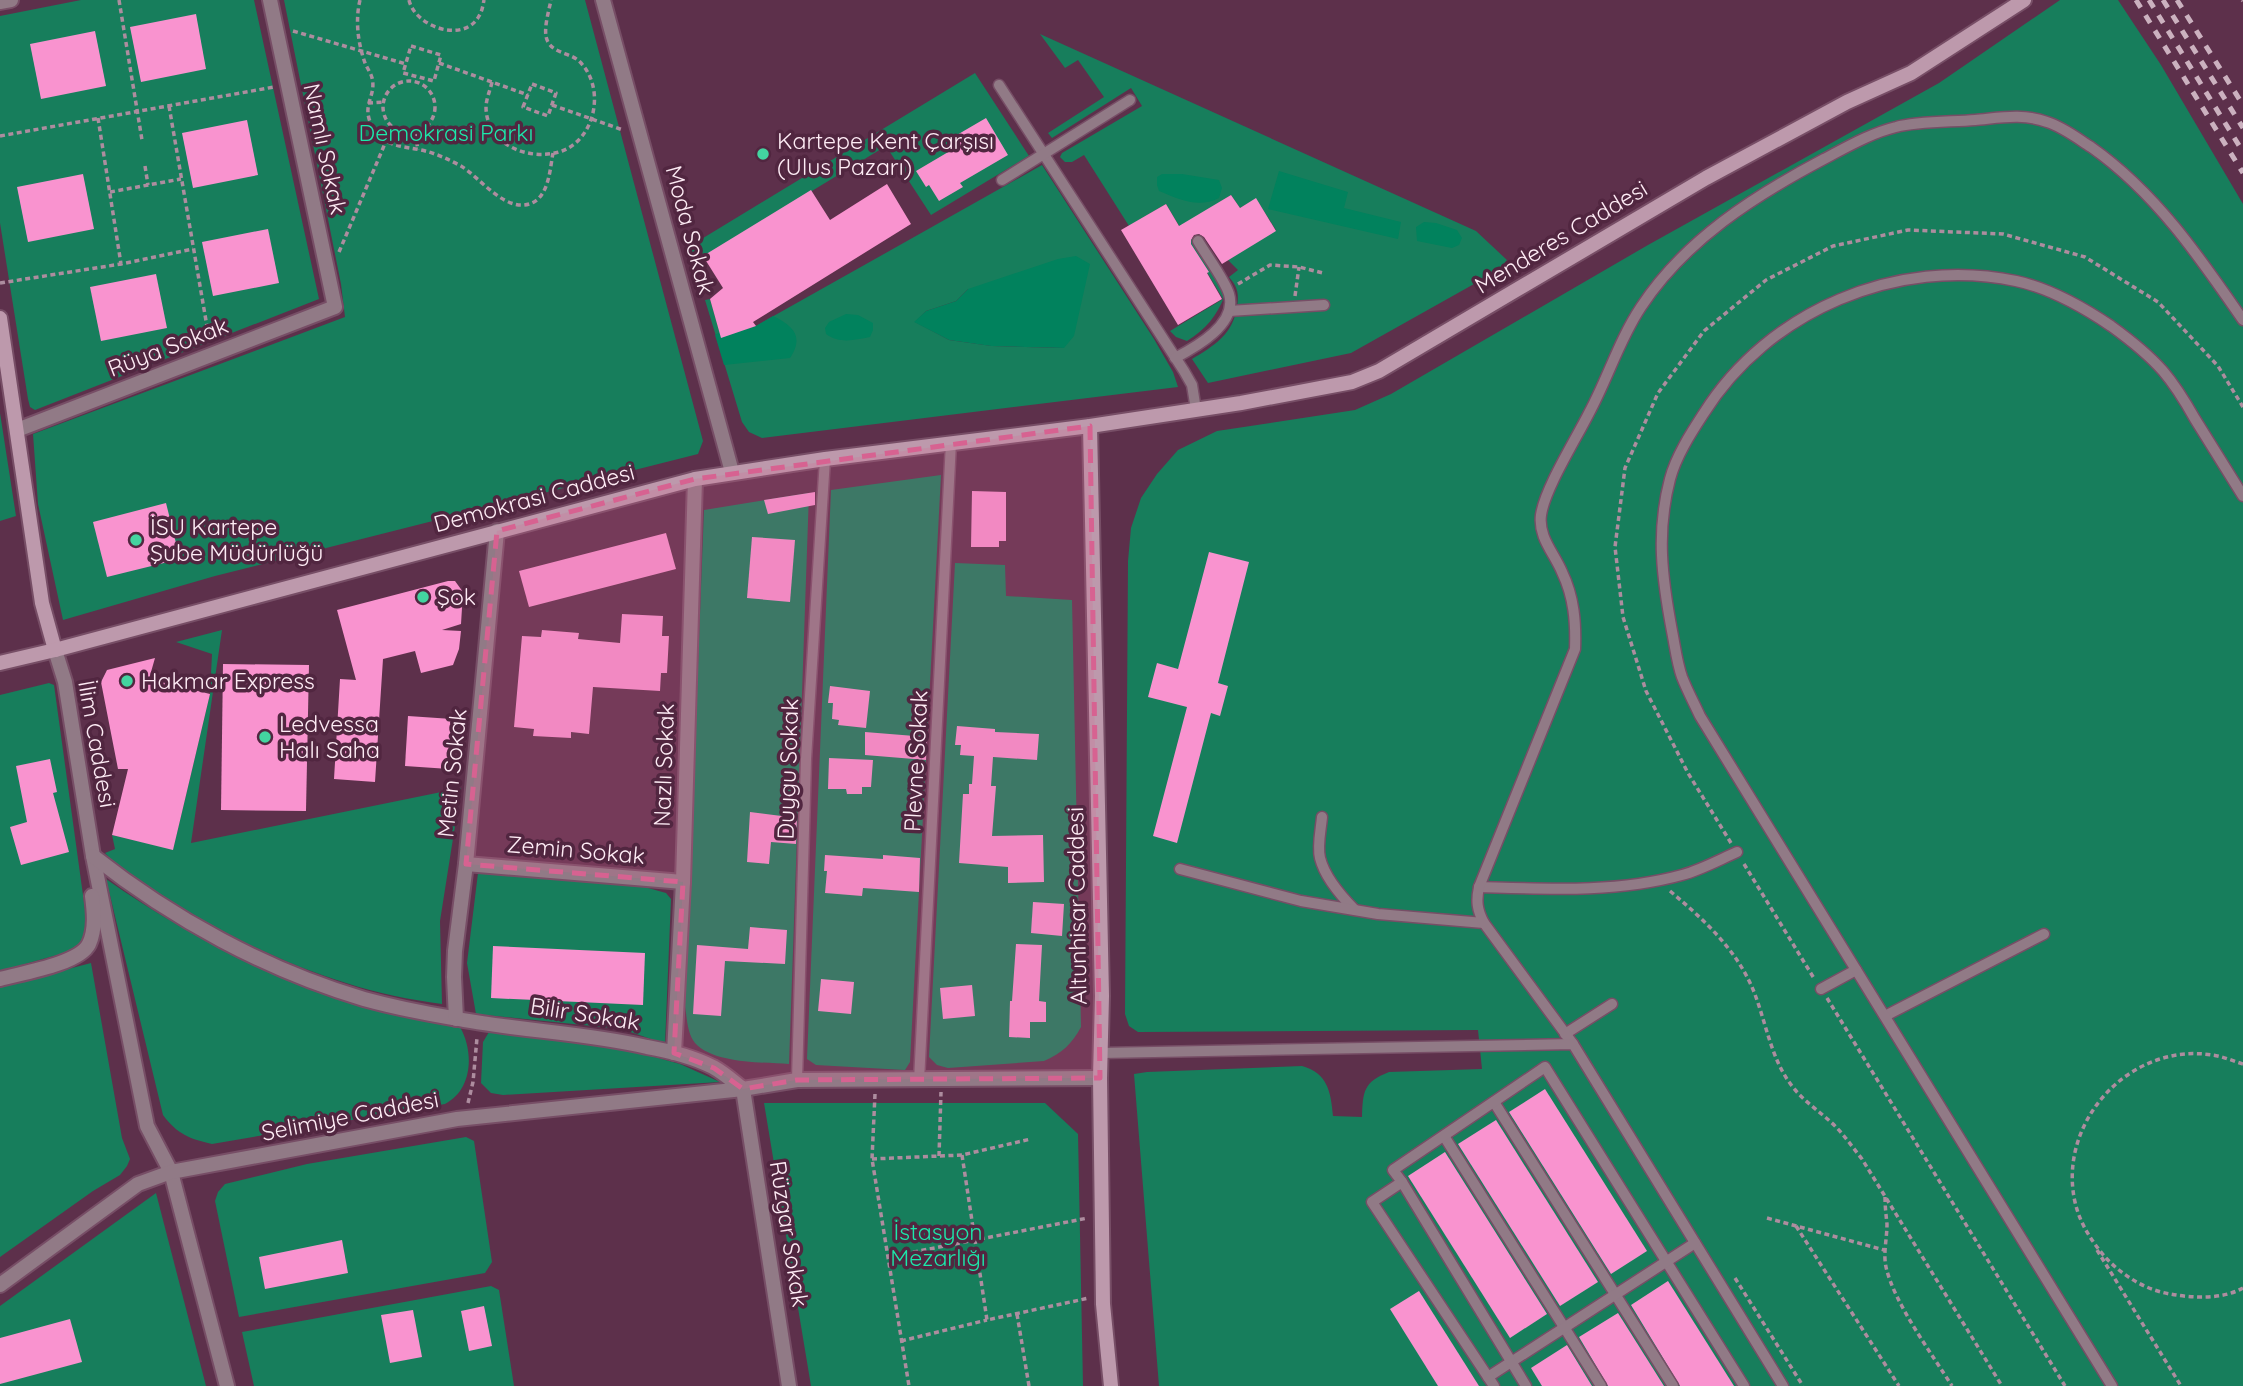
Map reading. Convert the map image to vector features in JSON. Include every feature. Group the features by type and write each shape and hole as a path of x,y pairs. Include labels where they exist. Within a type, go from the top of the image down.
{"main road":[{"name":"Menderes Caddesi","path":"1090,426 1241,403 1352,382 1379,371 1706,178 1847,102 1911,73 2024,0"},
{"name":"İlim Caddesi","path":"0,318 42,603 55,650"},
{"name":"Demokrasi Caddesi","path":"0,663 695,479 951,442 1090,426"},
{"name":"Altunhisar Caddesi","path":"1090,426 1102,982 1100,1078 1103,1295 1111,1386"}],"street":[{"path":"0,2 11,0"},
{"name":"Namlı Sokak","path":"270,0 335,307"},
{"name":"Moda Sokak","path":"603,0 732,472"},
{"name":"Rüya Sokak","path":"17,430 335,307"},
{"name":"Nazlı Sokak","path":"674,1052 695,479"},
{"name":"Metin Sokak","path":"456,1019 455,951 466,864 497,531"},
{"name":"İlim Caddesi","path":"55,650 65,682 93,856 147,1126 171,1172 227,1386"},
{"path":"0,979 57,964 80,955 88,946 93,932 90,879 93,856"},
{"name":"Bilir Sokak","path":"93,856 129,885 172,913 255,956 364,999 456,1019 617,1040 674,1052 714,1068 743,1089"},
{"name":"Zemin Sokak","path":"466,864 682,882"},
{"path":"743,1089 797,1080 1100,1078"},
{"name":"Selimiye Caddesi","path":"0,1284 138,1184 171,1172 457,1119 743,1089"},
{"name":"Rüzgar Sokak","path":"743,1089 789,1386"}],"lane":[{"path":"999,85 1192,385 1196,410"},
{"path":"1003,180 1130,100"},
{"path":"1783,1386 1573,1044 1478,912 1476,899 1479,887 1575,649 1576,622 1572,600 1562,572 1541,532 1541,514 1550,490 1641,306 1671,270 1694,246 1739,209 1856,142 1897,126 2024,116 2048,122 2073,135 2117,165 2156,204 2197,254 2243,320"},
{"path":"1175,358 1205,341 1229,311 1227,290 1198,241"},
{"path":"2112,1386 1700,716 1682,678 1662,581 1661,528 1670,476 1690,436 1714,397 1746,359 1794,322 1836,300 1878,284 1929,277 1970,276 2015,281 2051,292 2112,327 2164,372 2243,496"},
{"path":"1229,311 1324,304"},
{"name":"Plevne Sokak","path":"919,1081 951,442"},
{"name":"Duygu Sokak","path":"797,1080 806,760 825,459"},
{"path":"1322,817 1320,857 1331,881 1356,910"},
{"path":"1479,887 1574,890 1610,887 1683,875 1737,852"},
{"path":"1180,869 1301,901 1356,910 1484,923"},
{"path":"1885,1016 2044,934"},
{"path":"1821,989 1856,970"},
{"path":"1565,1034 1612,1004"},
{"path":"1101,1053 1573,1044"},
{"path":"1526,1386 1393,1170 1545,1068 1744,1386"},
{"path":"1494,1102 1673,1386"},
{"path":"1444,1136 1601,1386"},
{"path":"1402,1182 1372,1202 1491,1382 1511,1362 1695,1243"}],"path":[{"path":"118,0 142,140"},
{"path":"359,0 357,24 372,78 367,111 376,132 386,140 405,149 418,150 453,162 465,168 506,201 524,204 541,196 546,186 553,153"},
{"path":"409,0 413,12 421,19 436,27 455,30 473,23 479,17 484,0"},
{"path":"492,82 486,109 491,128 506,144 518,151 531,155 565,150 580,140 586,132 594,108 593,92 586,71 579,61 548,44 546,36 551,0"},
{"path":"275,25 406,64"},
{"path":"406,64 403,72 419,80 431,92 436,109 430,124 415,133 406,134 392,127 386,119 384,102 387,93 393,87 409,81 419,80 433,81 441,55 411,46 406,64"},
{"path":"439,63 527,96"},
{"path":"532,84 556,93 552,105 548,116 523,107 532,84"},
{"path":"0,136 287,85"},
{"path":"368,103 384,102"},
{"path":"552,105 641,136"},
{"path":"169,106 212,354"},
{"path":"99,118 121,264"},
{"path":"329,277 392,127"},
{"path":"415,133 418,150"},
{"path":"145,166 148,185"},
{"path":"110,192 181,179"},
{"path":"2065,1386 1688,773 1646,691 1623,617 1615,547 1625,468 1658,393 1704,331 1766,280 1833,246 1908,230 2003,234 2085,257 2158,302 2218,366 2243,407"},
{"path":"0,283 121,264 193,249"},
{"path":"1227,290 1270,265 1299,267 1323,273"},
{"path":"1293,307 1299,267"},
{"path":"1657,880 1709,924 1740,964 1752,988 1776,1057 1791,1085 1849,1141 2002,1386"},
{"path":"457,1119 468,1103 473,1082 477,1022"},
{"path":"2181,1386 2090,1239 2075,1202 2073,1163 2083,1125 2105,1093 2136,1068 2172,1055 2212,1054 2243,1064"},
{"path":"875,1081 872,1159 909,1386"},
{"path":"939,1156 942,1081"},
{"path":"872,1159 962,1155 1031,1139"},
{"path":"962,1155 987,1320"},
{"path":"1885,1195 1887,1226 1884,1250 1890,1281 1952,1386"},
{"path":"888,1256 1102,1215"},
{"path":"1767,1218 1884,1250"},
{"path":"1796,1226 1899,1386"},
{"path":"2090,1239 2117,1270 2154,1291 2195,1298 2236,1292 2243,1288"},
{"path":"1730,1270 1803,1386"},
{"path":"901,1342 1103,1295"},
{"path":"1017,1314 1029,1386"}],"highlighted area":[{"path":"1090,426 1100,1078 797,1080 743,1089 714,1068 674,1053 683,882 466,864 497,531 695,479"}],"green space":[{"path":"81,0 254,0 319,299 35,410 30,407 28,399 0,223 0,16"},
{"name":"Demokrasi Parkı","path":"284,0 585,0 703,441 698,454 215,576 63,620 38,504 33,434 345,317 341,284"},
{"path":"2060,0 2118,0 2161,65 2243,204 2243,1386 1159,1386 1134,1074 1302,1066 1311,1069 1323,1079 1331,1099 1333,1116 1362,1117 1364,1094 1369,1084 1389,1072 1482,1069 1478,1030 1138,1032 1129,1026 1125,1014 1128,561 1131,528 1141,498 1178,450 1217,431 1355,410 1391,394 1648,245 1939,83"},
{"path":"1040,34 1476,231 1507,260 1499,270 1351,353 1208,383 1192,359 1227,332 1235,316 1238,294 1229,277 1238,270 1228,260 1276,230 1256,199 1240,208 1231,195 1197,217 1190,236 1225,295 1223,299 1166,204 1129,226 1084,155 1072,162 1065,162 1060,157 1062,153 1142,106 1131,88 1052,138 1048,133 1104,97 1078,60 1065,68"},
{"path":"975,73 1029,156 931,215 886,146 695,262 690,246"},
{"path":"1042,165 1154,339 1173,372 1178,387 762,438 749,432 742,422 705,300 710,299 721,337 756,326","holes":["968,289 1064,348 992,346 949,340 915,322 926,311 956,301"]},
{"path":"1279,171 1348,192 1344,208 1401,222 1398,239 1268,209"},
{"path":"1162,174 1219,180 1222,188 1219,198 1196,203 1159,191 1157,177"},
{"path":"1424,222 1457,230 1462,238 1459,245 1452,248 1417,241 1416,227"},
{"path":"1076,256 1090,264 1074,336 1064,348 991,346 949,340 914,322 926,311 956,301 968,289 1058,259"},
{"path":"1223,299 1214,316 1200,332 1187,341 1176,337 1170,331"},
{"path":"846,314 858,315 873,323 870,337 842,340 826,334 825,328 829,322"},
{"path":"773,316 795,333 796,344 790,358 724,365 715,335 720,332 722,337 756,326"},
{"path":"0,413 16,516 0,521"},
{"path":"941,475 910,1062 905,1070 816,1065 807,1059 831,490"},
{"path":"809,493 789,1064 739,1061 714,1055 695,1043 689,1030 685,1006 704,510"},
{"path":"955,563 1005,565 1006,596 1072,600 1081,1027 1066,1047 1044,1061 948,1068 937,1065 929,1057"},
{"path":"222,630 191,843 461,788 440,921 442,1004 368,989 295,965 260,950 192,914 124,871 105,853 115,849 112,835 173,849 210,694 212,654 176,642"},
{"path":"49,683 54,685 87,924 82,941 72,950 0,971 0,695"},
{"path":"478,873 641,886 666,893 671,899 665,1044 622,1029 476,1014 467,963"},
{"path":"106,879 191,933 251,964 313,990 359,1005 460,1027 469,1058 466,1080 461,1089 445,1104 212,1144 184,1135 163,1115"},
{"path":"91,963 122,1138 130,1159 120,1175 0,1257 0,987"},
{"path":"489,1032 562,1039 644,1054 680,1064 720,1082 503,1095 491,1093 481,1083 483,1042"},
{"name":"İstasyon Mezarlığı","path":"764,1103 1045,1103 1078,1134 1083,1386 811,1386"},
{"path":"466,1137 474,1141 492,1262 485,1273 239,1317 215,1201 225,1184 307,1164"},
{"path":"156,1193 206,1386 0,1386 0,1306"},
{"path":"491,1286 499,1290 514,1386 254,1386 242,1332"}],"building":[{"path":"196,14 206,69 141,82 130,27"},
{"path":"95,31 106,86 41,99 30,44"},
{"path":"986,118 1008,155 960,183 963,187 939,201 916,171 955,148 950,139"},
{"path":"247,120 258,175 193,188 182,133"},
{"path":"83,174 94,229 28,242 17,187"},
{"path":"887,184 911,224 753,322 756,326 721,338 710,299 723,288 703,256 811,190 830,220"},
{"path":"1231,195 1240,208 1256,198 1276,231 1222,264 1204,237 1194,235 1191,244 1222,299 1178,325 1121,230 1166,204 1179,226"},
{"path":"268,229 279,283 213,296 202,242"},
{"path":"156,274 167,328 101,341 90,287"},
{"path":"972,491 1006,492 1006,541 999,541 999,547 971,547"},
{"path":"815,492 815,505 768,514 764,500"},
{"name":"İSU Kartepe Şube Müdürlüğü","path":"166,503 180,559 107,577 93,522"},
{"path":"666,533 676,569 529,607 519,571"},
{"path":"752,537 795,540 790,602 747,598"},
{"path":"1209,552 1249,562 1218,683 1228,686 1220,716 1211,713 1177,843 1153,836 1187,707 1148,697 1157,663 1178,669"},
{"path":"455,581 463,592 461,624 442,630 461,631 459,649 453,665 421,673 415,651 383,659 375,782 334,779 340,679 356,680 337,610"},
{"path":"622,614 663,616 662,636 669,636 667,673 661,673 660,691 593,687 589,734 571,732 571,738 533,736 534,729 514,727 522,636 541,637 542,630 579,633 578,639 620,643"},
{"path":"155,658 149,679 210,694 173,850 112,835 128,769 118,769 101,682 107,670"},
{"name":"Ledvessa Halı Saha","path":"223,664 309,665 306,811 221,810"},
{"path":"830,686 870,691 866,728 838,725 839,720 832,719 833,703 828,703"},
{"path":"408,716 452,719 449,769 405,766"},
{"path":"957,726 995,729 995,732 1039,734 1037,760 993,757 991,786 996,786 992,836 1043,835 1044,882 1008,883 1008,867 959,863 963,794 969,794 969,784 972,784 974,756 960,755 961,745 955,745"},
{"path":"865,732 927,737 926,760 865,755"},
{"path":"829,758 873,760 871,787 862,787 862,794 847,794 846,789 828,789"},
{"path":"50,759 57,792 53,793 69,852 21,865 10,827 27,822 16,766"},
{"path":"750,812 797,818 796,844 771,842 769,864 747,862"},
{"path":"825,855 883,859 883,855 920,858 919,892 863,888 862,896 825,893"},
{"path":"1033,902 1064,904 1062,936 1031,933"},
{"path":"750,927 787,930 785,964 725,961 721,1016 693,1014 697,945 748,949"},
{"path":"1016,944 1042,945 1039,1001 1046,1002 1046,1022 1030,1022 1030,1038 1009,1037"},
{"path":"493,946 645,953 643,1005 491,998"},
{"path":"821,979 854,982 851,1014 818,1011"},
{"path":"972,985 975,1016 943,1019 940,988"},
{"path":"1545,1089 1647,1251 1611,1274 1509,1112"},
{"path":"1496,1120 1598,1282 1560,1306 1458,1144"},
{"path":"1445,1152 1547,1314 1510,1338 1408,1176"},
{"path":"342,1240 348,1273 265,1289 259,1257"},
{"path":"1668,1281 1734,1386 1680,1386 1631,1305"},
{"path":"1419,1291 1479,1386 1438,1386 1390,1309"},
{"path":"484,1306 492,1346 469,1351 461,1311"},
{"path":"413,1310 422,1357 390,1363 381,1315"},
{"path":"1618,1313 1664,1386 1608,1386 1579,1337"},
{"path":"70,1319 82,1362 0,1384 0,1338"},
{"path":"1567,1345 1592,1386 1542,1386 1531,1368"}],"railway":[{"path":"2136,0 2243,173"},
{"path":"2149,0 2243,152"},
{"path":"2163,0 2243,128"},
{"path":"2177,0 2243,105"}],"place":[{"name":"Kartepe Kent Çarşısı (Ulus Pazarı)","path":"763,154"},
{"name":"İSU Kartepe Şube Müdürlüğü","path":"136,540"},
{"name":"Şok","path":"423,597"},
{"name":"Hakmar Express","path":"127,681"},
{"name":"Ledvessa Halı Saha","path":"265,737"}]}
